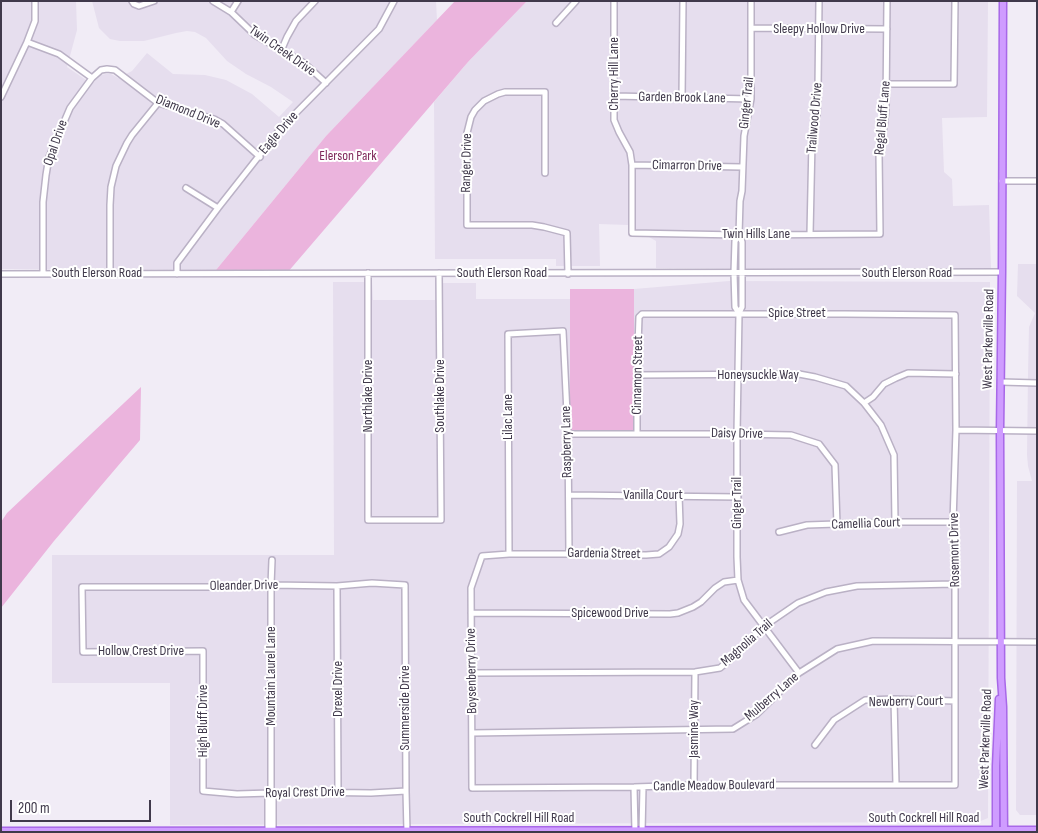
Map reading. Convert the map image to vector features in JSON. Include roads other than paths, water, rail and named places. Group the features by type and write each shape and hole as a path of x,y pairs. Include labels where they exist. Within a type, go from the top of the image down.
{"main road":[{"name":"West Parkerville Road","path":"1003,1 1000,642 1003,707 1004,831"},
{"name":"West Parkerville Road","path":"996,831 996,766 1001,678"},
{"name":"South Cockrell Hill Road","path":"1,831 1037,830"}],"street":[{"path":"1,97 27,42 34,21 35,1"},
{"path":"132,1 139,6 154,1"},
{"name":"Twin Creek Drive","path":"213,1 231,12 255,35 304,63 326,83"},
{"path":"231,12 238,1"},
{"path":"281,50 286,37 296,21 315,1"},
{"name":"Eagle Drive","path":"177,274 177,264 281,128 379,29 394,1"},
{"path":"556,23 576,1"},
{"name":"Cherry Hill Lane","path":"614,1 614,120 630,152 632,165 632,233"},
{"path":"682,98 683,1"},
{"name":"Ginger Trail","path":"751,1 750,99 744,136 739,235 742,242 742,307 739,314 737,434 738,580 744,600 799,673"},
{"name":"Trailwood Drive","path":"810,234 812,141 817,115 819,1"},
{"name":"Regal Bluff Lane","path":"880,234 879,153 884,127 887,1"},
{"path":"886,84 954,84 955,1"},
{"name":"Sleepy Hollow Drive","path":"751,28 887,29"},
{"path":"27,42 59,54 92,78"},
{"name":"Diamond Drive","path":"92,78 101,70 115,70 158,103 214,119 223,124 260,156"},
{"name":"Opal Drive","path":"43,273 43,202 49,157 70,108 92,78"},
{"name":"Ranger Drive","path":"545,173 545,92 505,92 479,105 471,117 467,133 467,225 532,225 544,226 567,233 568,274"},
{"name":"Garden Brook Lane","path":"614,96 750,99"},
{"path":"110,273 111,187 116,166 130,139 158,103"},
{"name":"Cimarron Drive","path":"632,165 742,167"},
{"path":"1002,181 1037,181"},
{"path":"186,188 218,208"},
{"name":"Twin Hills Lane","path":"632,233 739,235 880,234"},
{"name":"Ginger Trail","path":"739,235 735,241 734,273 735,307 739,314"},
{"name":"South Elerson Road","path":"1,274 1002,272"},
{"name":"Northlake Drive","path":"368,273 368,520 441,520"},
{"name":"Southlake Drive","path":"440,273 441,520"},
{"name":"Spice Street","path":"639,317 642,314 955,315"},
{"name":"Rosemont Drive","path":"955,315 956,430 953,522 955,584 955,786"},
{"name":"Cinnamon Street","path":"638,434 636,375 639,317"},
{"name":"Raspberry Lane","path":"563,331 568,434 569,554"},
{"name":"Lilac Lane","path":"509,554 508,334 563,331"},
{"path":"864,403 873,397 884,384 908,373 956,374"},
{"name":"Honeysuckle Way","path":"636,375 799,374 846,386 864,403 882,425 894,455 895,522"},
{"path":"1001,382 1037,383"},
{"path":"956,430 1037,431"},
{"name":"Daisy Drive","path":"568,434 791,435 819,444 835,464 837,525"},
{"name":"Vanilla Court","path":"569,495 738,497"},
{"name":"Gardenia Street","path":"482,556 509,554 646,556 659,554 669,547 678,534 680,495"},
{"name":"Camellia Court","path":"779,532 807,525 953,522"},
{"name":"Boysenberry Drive","path":"472,788 471,588 482,556"},
{"name":"Mountain Laurel Lane","path":"271,831 268,798 271,793 272,560"},
{"name":"Spicewood Drive","path":"471,613 670,614 693,608 724,582 738,580"},
{"name":"Oleander Drive","path":"82,587 338,586 372,583 405,585"},
{"name":"Magnolia Trail","path":"472,673 695,672 720,668 763,627 798,603 826,592 857,586 955,584"},
{"name":"Summerside Drive","path":"405,585 407,831"},
{"name":"Drexel Drive","path":"338,586 338,792"},
{"name":"Hollow Crest Drive","path":"82,587 83,652 203,651"},
{"name":"Mulberry Lane","path":"472,733 734,729 757,714 799,673 837,649 873,641 1037,642"},
{"name":"High Bluff Drive","path":"203,651 203,791"},
{"name":"Jasmine Way","path":"694,786 695,672"},
{"path":"894,699 896,785"},
{"name":"Newberry Court","path":"815,745 834,720 865,700 955,701"},
{"name":"Candle Meadow Boulevard","path":"472,788 955,786"},
{"path":"643,787 643,831"},
{"path":"634,788 635,831"},
{"name":"Royal Crest Drive","path":"203,791 237,794 406,791"}],"park label":[{"name":"Elerson Park","path":"348,156"}]}
